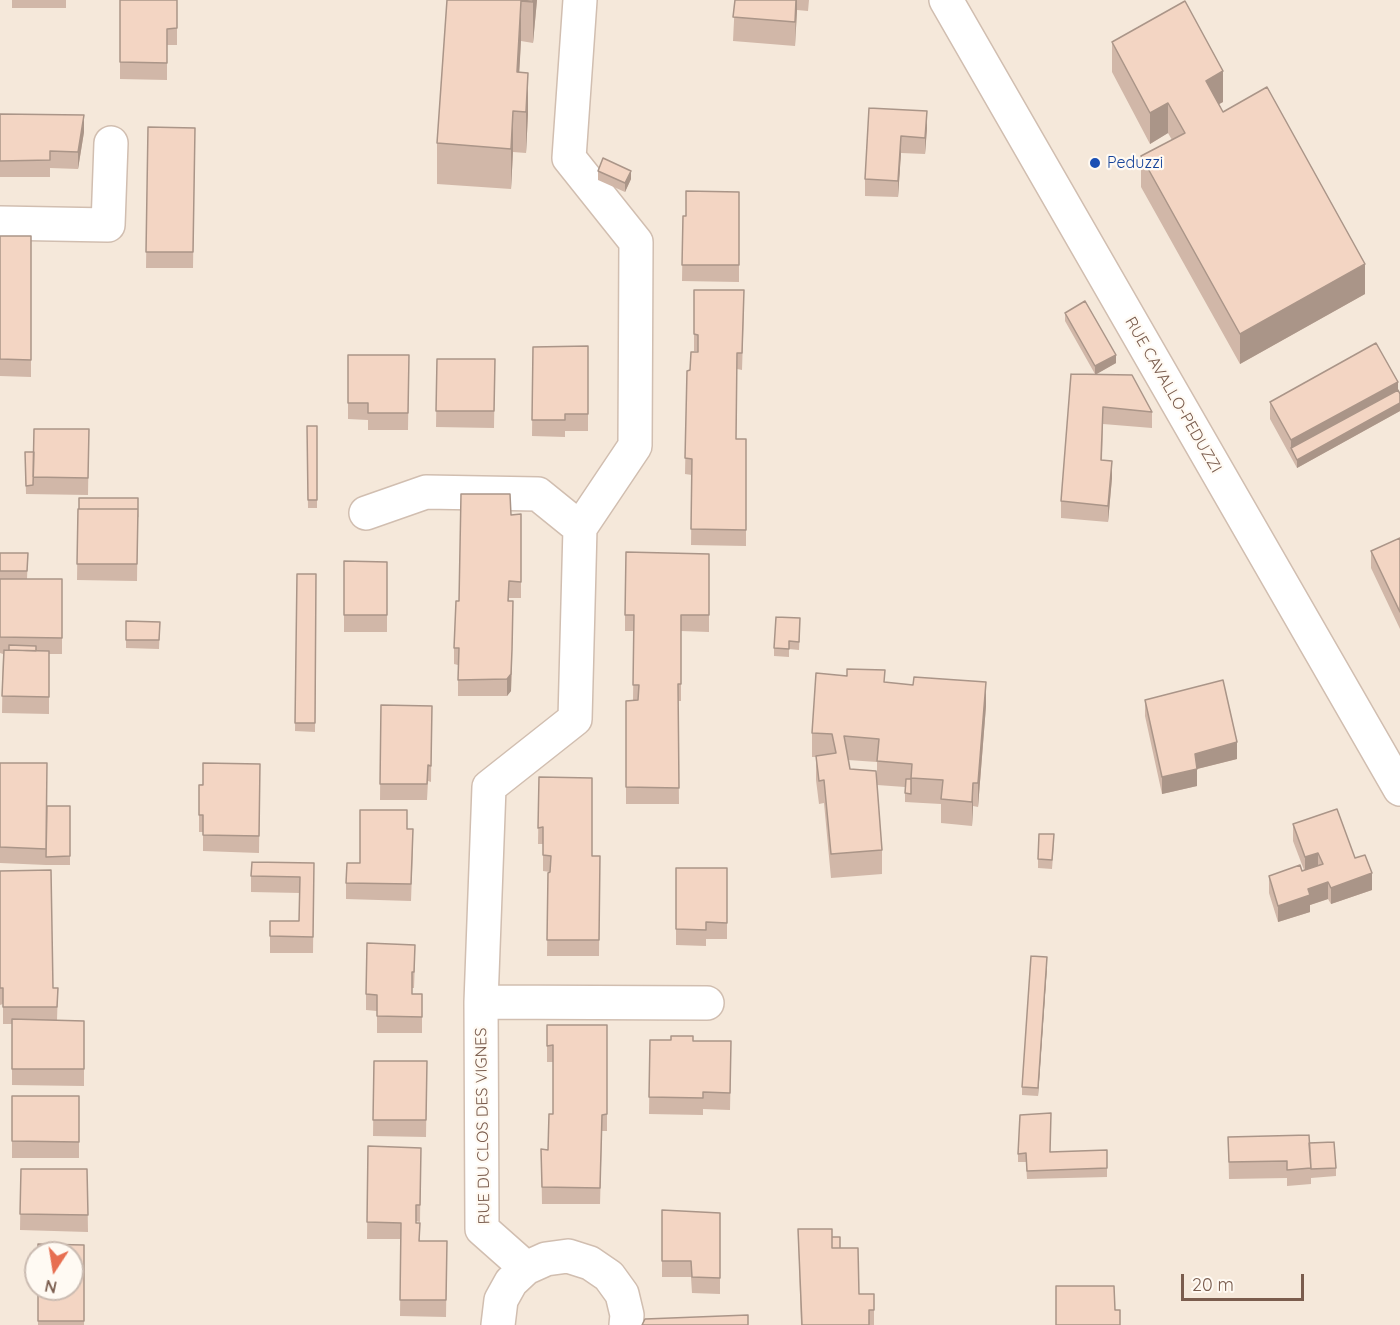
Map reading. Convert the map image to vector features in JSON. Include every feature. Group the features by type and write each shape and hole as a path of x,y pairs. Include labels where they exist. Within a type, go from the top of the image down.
{"street":[{"path":"366,513 426,492 538,494 579,528 635,446 636,242 569,158 580,0"},
{"name":"RUE CAVALLO-PEDUZZI","path":"946,0 1400,789"},
{"path":"0,223 108,225 111,143"},
{"name":"RUE DU CLOS DES VIGNES","path":"526,1268 482,1229 481,1002 489,787 575,719 579,528"},
{"path":"481,1002 706,1003"},
{"path":"498,1325 501,1300 511,1281 526,1268 546,1259 568,1257 590,1263 609,1276 622,1294 627,1315 626,1325"}],"shaded area":[{"path":"0,0 1400,0 1400,1325 0,1325"}],"building":[{"path":"120,0 177,0 177,28 167,29 167,63 120,62"},
{"path":"447,0 533,0 533,2 521,1 517,72 528,73 526,112 513,111 511,149 437,143"},
{"path":"735,0 796,0 795,22 733,17"},
{"path":"1185,1 1223,71 1206,81 1223,112 1267,87 1365,264 1240,334 1141,156 1185,133 1168,103 1150,113 1112,42"},
{"path":"869,108 927,111 925,138 901,136 898,181 865,179"},
{"path":"0,114 84,115 78,152 50,151 50,160 0,161"},
{"path":"148,127 195,128 193,252 146,252"},
{"path":"603,158 631,171 625,183 598,171"},
{"path":"686,191 739,192 739,265 682,265"},
{"path":"0,236 31,236 31,360 0,359"},
{"path":"694,290 744,290 742,353 737,353 736,439 746,439 746,530 691,529 692,459 685,458 687,371 690,370 691,352 698,352 698,335 694,334"},
{"path":"1085,301 1116,355 1095,366 1065,313"},
{"path":"1376,343 1398,382 1291,440 1270,402"},
{"path":"588,346 588,414 565,414 565,420 532,420 533,347"},
{"path":"348,355 409,355 408,413 368,413 368,403 348,403"},
{"path":"437,359 495,359 494,411 436,411"},
{"path":"1071,374 1132,375 1152,412 1103,407 1101,460 1112,461 1108,506 1061,501"},
{"path":"1398,390 1400,403 1297,460 1291,448"},
{"path":"307,426 317,426 317,500 308,500"},
{"path":"34,429 89,429 88,478 33,477"},
{"path":"25,452 34,452 33,485 26,486"},
{"path":"461,494 510,494 511,515 521,514 521,582 509,581 508,601 513,601 511,674 507,679 458,680 459,648 454,648 456,601 459,601"},
{"path":"79,498 138,498 138,509 79,509"},
{"path":"78,509 138,509 137,564 77,564"},
{"path":"1400,538 1400,612 1371,551"},
{"path":"626,552 709,554 709,615 681,615 681,684 678,684 679,788 626,787 626,701 638,700 639,685 633,685 634,615 625,615"},
{"path":"0,553 28,553 27,571 0,571"},
{"path":"344,561 387,562 387,615 344,615"},
{"path":"297,574 316,574 315,723 295,723"},
{"path":"0,579 62,579 62,638 0,637"},
{"path":"776,617 800,618 799,642 789,641 789,649 774,648"},
{"path":"126,621 160,622 159,640 126,640"},
{"path":"9,645 36,646 36,651 9,650"},
{"path":"4,650 49,651 49,697 2,696"},
{"path":"847,669 885,670 884,682 913,685 914,677 986,682 978,783 973,783 972,802 941,799 943,780 911,778 912,764 877,761 879,739 844,736 850,769 876,771 882,850 831,854 824,780 819,781 816,756 836,753 832,734 812,733 816,673 847,676"},
{"path":"1223,680 1237,742 1195,754 1197,769 1162,777 1145,700"},
{"path":"381,705 432,706 431,766 428,765 427,784 380,784"},
{"path":"0,763 47,763 46,849 0,847"},
{"path":"203,763 260,764 259,836 203,835 203,815 199,815 199,785 203,785"},
{"path":"539,777 592,778 592,856 600,856 599,940 547,940 548,873 551,856 543,855 543,827 538,828"},
{"path":"906,779 911,779 911,794 905,793"},
{"path":"47,806 70,806 70,856 46,857"},
{"path":"1337,809 1355,858 1365,855 1372,873 1331,888 1328,882 1308,889 1310,895 1278,906 1269,876 1300,865 1302,871 1323,864 1318,853 1305,857 1293,824"},
{"path":"360,810 407,810 407,829 413,829 411,884 346,883 347,863 360,863"},
{"path":"1039,834 1054,834 1052,860 1038,859"},
{"path":"252,862 314,863 313,937 270,936 270,921 299,921 300,877 251,876"},
{"path":"676,868 727,868 727,923 706,922 706,930 676,929"},
{"path":"51,870 53,988 58,988 57,1007 3,1007 3,988 0,988 0,871"},
{"path":"367,943 415,945 412,994 422,994 422,1017 377,1016 377,995 366,994"},
{"path":"1031,956 1047,957 1038,1088 1022,1087"},
{"path":"12,1019 84,1021 84,1069 12,1069"},
{"path":"547,1025 607,1025 607,1114 602,1115 600,1188 542,1187 541,1149 548,1150 549,1114 553,1114 553,1045 547,1046"},
{"path":"671,1036 693,1036 693,1041 731,1041 730,1093 703,1092 703,1098 649,1097 650,1040 671,1040"},
{"path":"374,1061 427,1061 426,1120 373,1120"},
{"path":"12,1096 79,1096 79,1142 12,1141"},
{"path":"1051,1113 1050,1152 1107,1150 1107,1168 1027,1171 1026,1153 1018,1154 1020,1115"},
{"path":"1309,1135 1311,1168 1287,1170 1287,1161 1229,1162 1228,1137"},
{"path":"1334,1142 1336,1168 1311,1169 1309,1143"},
{"path":"368,1146 421,1148 420,1205 416,1205 416,1223 420,1223 419,1241 447,1241 446,1300 400,1300 401,1223 367,1222"},
{"path":"21,1169 87,1169 88,1215 20,1214"},
{"path":"662,1210 720,1213 720,1278 692,1277 691,1261 662,1261"},
{"path":"798,1229 832,1229 832,1248 858,1248 859,1294 874,1294 874,1310 869,1310 869,1325 802,1325"},
{"path":"832,1237 840,1237 840,1248 832,1248"},
{"path":"1056,1286 1114,1286 1115,1310 1120,1310 1120,1325 1056,1325"},
{"path":"38,1301 84,1301 84,1321 38,1321"},
{"path":"748,1315 748,1325 642,1325 645,1319"}],"place":[{"name":"Peduzzi","path":"1095,163"}]}
